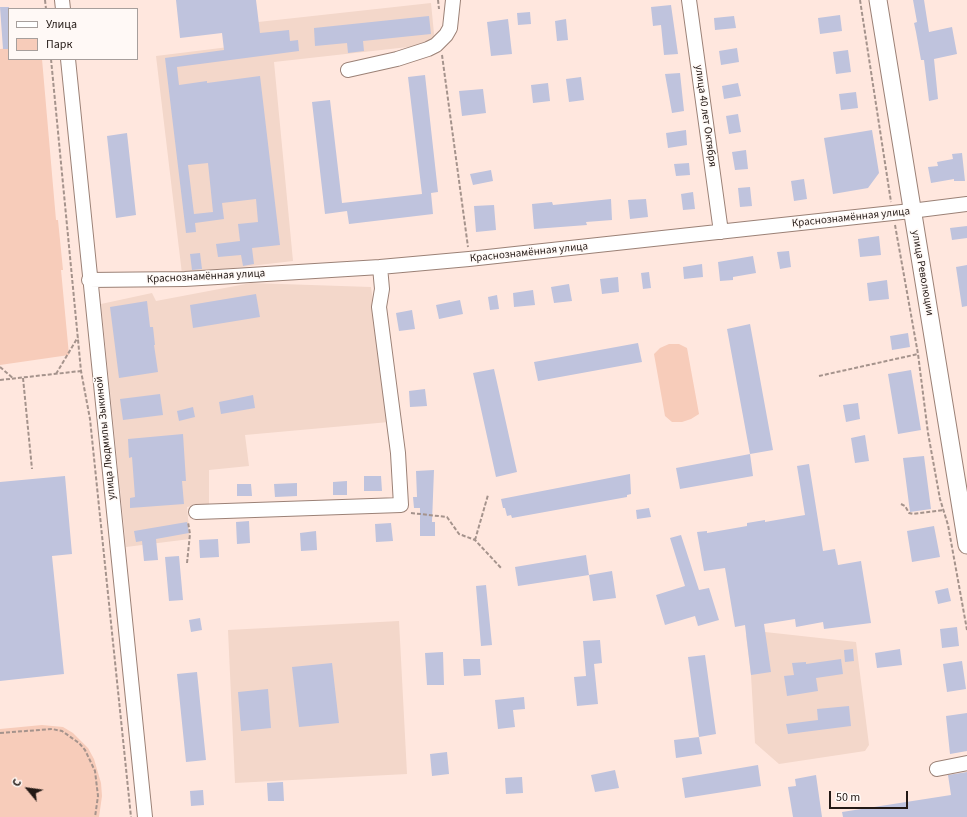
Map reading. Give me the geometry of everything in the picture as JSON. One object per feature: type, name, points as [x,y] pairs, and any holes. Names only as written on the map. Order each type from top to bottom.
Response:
[{"type":"main road","name":"улица Революции","points":[[878,0],[911,211],[961,471],[967,545]]},
{"type":"street","points":[[348,70],[419,52],[428,49],[442,40],[450,28],[453,0]]},
{"type":"street","name":"улица 40 лет Октября","points":[[689,0],[721,232]]},
{"type":"street","name":"улица Людмилы Зыкиной","points":[[68,60],[89,280],[145,817]]},
{"type":"street","name":"Краснознамённая улица","points":[[89,280],[185,279],[380,267],[721,232],[967,204]]},
{"type":"street","points":[[196,512],[401,505],[396,434],[379,308],[382,289],[380,267]]},
{"type":"street","points":[[938,769],[967,763]]},
{"type":"path","points":[[860,0],[893,213],[918,354],[928,433],[948,525],[967,630]]},
{"type":"path","points":[[442,40],[445,88],[469,259]]},
{"type":"path","points":[[51,60],[78,337],[90,420],[131,817]]},
{"type":"path","points":[[56,374],[78,337]]},
{"type":"path","points":[[819,376],[918,354]]},
{"type":"path","points":[[0,367],[14,379]]},
{"type":"path","points":[[0,380],[82,372]]},
{"type":"path","points":[[23,378],[32,469]]},
{"type":"path","points":[[475,540],[488,495]]},
{"type":"path","points":[[901,504],[909,513],[913,514],[944,510]]},
{"type":"path","points":[[401,505],[404,509],[411,513],[447,517],[459,534],[475,540],[502,569]]},
{"type":"path","points":[[187,563],[190,534],[188,520],[189,517],[196,512]]},
{"type":"path","points":[[0,733],[52,729],[62,731],[79,742],[85,750],[95,772],[98,796],[95,817]]},
{"type":"shaded area","points":[[431,3],[435,44],[274,62],[293,261],[182,274],[156,56],[261,43],[258,22]]},
{"type":"shaded area","points":[[251,283],[371,287],[389,422],[245,435],[249,466],[209,470],[209,504],[187,507],[190,539],[126,547],[101,304],[152,293],[156,301]]},
{"type":"shaded area","points":[[399,621],[407,774],[235,783],[228,630]]},
{"type":"shaded area","points":[[765,632],[856,642],[869,745],[865,751],[779,764],[755,743],[751,675],[746,635]]},
{"type":"green space","points":[[8,48],[8,60],[42,60],[56,220],[58,220],[63,270],[61,270],[69,355],[0,365],[0,49]]},
{"type":"green space","points":[[669,344],[679,344],[687,348],[699,414],[682,422],[672,422],[665,416],[654,354],[660,348]]},
{"type":"green space","points":[[42,725],[63,727],[73,733],[88,748],[94,759],[101,783],[102,796],[99,817],[0,817],[0,729]]},
{"type":"building","points":[[176,0],[256,0],[260,33],[289,30],[290,41],[298,40],[299,51],[177,67],[179,85],[260,76],[280,245],[252,248],[254,264],[243,266],[241,255],[218,257],[216,244],[240,241],[238,224],[258,222],[256,199],[222,203],[224,219],[195,223],[196,232],[186,233],[165,58],[224,50],[222,33],[180,38]],"holes":[[[208,163],[213,212],[194,214],[188,165]]]},
{"type":"building","points":[[913,0],[924,0],[929,32],[952,27],[957,54],[934,59],[938,99],[929,101],[924,60],[921,60],[914,23],[917,22]]},
{"type":"building","points":[[671,5],[678,54],[664,55],[661,25],[653,26],[651,7]]},
{"type":"building","points":[[0,7],[9,7],[8,49],[3,49]]},
{"type":"building","points":[[530,12],[531,24],[518,25],[517,13]]},
{"type":"building","points":[[840,15],[842,31],[820,34],[818,18]]},
{"type":"building","points":[[429,16],[431,34],[363,41],[364,51],[348,53],[347,43],[315,46],[314,28]]},
{"type":"building","points":[[734,16],[736,28],[715,30],[714,18]]},
{"type":"building","points":[[508,19],[512,54],[491,56],[487,22]]},
{"type":"building","points":[[566,19],[568,40],[557,41],[555,21]]},
{"type":"building","points":[[737,48],[739,62],[721,65],[719,51]]},
{"type":"building","points":[[848,50],[851,72],[836,74],[833,52]]},
{"type":"building","points":[[680,73],[684,111],[672,113],[665,74]]},
{"type":"building","points":[[425,75],[438,192],[431,193],[433,214],[349,224],[347,211],[325,214],[312,102],[330,100],[342,203],[422,194],[408,77]]},
{"type":"building","points":[[581,77],[584,100],[569,102],[566,79]]},
{"type":"building","points":[[548,83],[550,101],[533,103],[531,85]]},
{"type":"building","points":[[738,83],[741,96],[724,99],[722,86]]},
{"type":"building","points":[[483,89],[486,113],[462,116],[459,91]]},
{"type":"building","points":[[856,92],[858,108],[841,110],[839,94]]},
{"type":"building","points":[[738,114],[741,132],[729,134],[726,116]]},
{"type":"building","points":[[686,130],[687,145],[668,148],[666,133]]},
{"type":"building","points":[[872,130],[879,173],[868,188],[833,194],[824,138]]},
{"type":"building","points":[[127,133],[136,215],[116,218],[107,136]]},
{"type":"building","points":[[746,150],[748,169],[735,170],[732,152]]},
{"type":"building","points":[[962,153],[965,181],[954,181],[954,179],[931,183],[928,167],[938,166],[937,162],[953,159],[952,154]]},
{"type":"building","points":[[689,163],[690,175],[676,176],[674,164]]},
{"type":"building","points":[[491,170],[493,181],[473,185],[470,174]]},
{"type":"building","points":[[804,179],[807,199],[794,201],[791,181]]},
{"type":"building","points":[[750,187],[752,206],[740,207],[738,188]]},
{"type":"building","points":[[693,192],[695,209],[683,210],[681,194]]},
{"type":"building","points":[[611,199],[612,220],[586,222],[587,225],[534,229],[532,204],[552,202],[553,205]]},
{"type":"building","points":[[646,199],[648,217],[630,219],[628,200]]},
{"type":"building","points":[[494,205],[496,230],[476,232],[474,206]]},
{"type":"building","points":[[967,226],[967,238],[952,240],[950,228]]},
{"type":"building","points":[[879,236],[881,255],[860,257],[858,239]]},
{"type":"building","points":[[789,251],[791,267],[780,269],[777,252]]},
{"type":"building","points":[[200,253],[202,269],[192,270],[190,254]]},
{"type":"building","points":[[753,256],[756,273],[733,277],[733,280],[720,281],[718,262]]},
{"type":"building","points":[[702,264],[703,277],[684,279],[683,267]]},
{"type":"building","points":[[967,265],[967,306],[962,307],[956,267]]},
{"type":"building","points":[[649,272],[651,288],[643,289],[641,273]]},
{"type":"building","points":[[618,277],[619,292],[602,294],[600,279]]},
{"type":"building","points":[[887,280],[889,299],[869,301],[867,283]]},
{"type":"building","points":[[569,284],[572,301],[554,303],[551,287]]},
{"type":"building","points":[[533,290],[535,305],[514,307],[513,293]]},
{"type":"building","points":[[256,294],[260,317],[193,328],[190,305]]},
{"type":"building","points":[[497,295],[499,309],[490,310],[488,297]]},
{"type":"building","points":[[460,300],[463,314],[439,319],[436,305]]},
{"type":"building","points":[[147,301],[150,327],[153,327],[158,372],[119,378],[110,307]]},
{"type":"building","points":[[412,310],[415,329],[399,331],[396,313]]},
{"type":"building","points":[[750,324],[773,450],[750,454],[727,329]]},
{"type":"building","points":[[908,333],[910,347],[892,350],[890,336]]},
{"type":"building","points":[[638,343],[642,362],[538,381],[534,362]]},
{"type":"building","points":[[494,369],[517,472],[496,477],[473,373]]},
{"type":"building","points":[[911,370],[921,430],[898,434],[888,374]]},
{"type":"building","points":[[425,389],[427,406],[410,407],[409,391]]},
{"type":"building","points":[[160,394],[163,415],[123,420],[120,399]]},
{"type":"building","points":[[253,395],[255,408],[221,414],[219,402]]},
{"type":"building","points":[[858,403],[860,419],[846,422],[843,405]]},
{"type":"building","points":[[193,407],[195,417],[179,421],[177,411]]},
{"type":"building","points":[[183,434],[186,481],[182,481],[184,504],[130,508],[130,498],[135,497],[132,457],[129,458],[128,439]]},
{"type":"building","points":[[865,435],[869,461],[855,463],[851,438]]},
{"type":"building","points":[[750,454],[753,476],[680,489],[676,468]]},
{"type":"building","points":[[924,456],[931,509],[910,512],[903,458]]},
{"type":"building","points":[[809,464],[823,551],[835,549],[838,565],[861,561],[871,623],[824,629],[823,622],[796,627],[795,619],[764,624],[771,672],[751,675],[745,625],[735,627],[725,568],[704,571],[697,532],[707,531],[707,533],[747,526],[747,523],[765,520],[765,522],[805,515],[797,466]]},
{"type":"building","points":[[434,470],[432,522],[435,522],[435,536],[420,536],[420,508],[414,508],[413,497],[417,497],[416,471]]},
{"type":"building","points":[[630,474],[631,494],[627,495],[627,497],[512,518],[511,515],[507,516],[505,508],[503,508],[501,499]]},
{"type":"building","points":[[65,476],[72,554],[52,556],[64,674],[0,681],[0,482]]},
{"type":"building","points":[[364,476],[381,476],[382,491],[364,491]]},
{"type":"building","points":[[347,481],[347,495],[333,495],[333,482]]},
{"type":"building","points":[[297,483],[297,496],[275,497],[274,484]]},
{"type":"building","points":[[237,484],[251,484],[252,496],[237,496]]},
{"type":"building","points":[[649,508],[651,517],[637,519],[636,510]]},
{"type":"building","points":[[249,521],[250,543],[237,544],[236,522]]},
{"type":"building","points":[[187,522],[189,533],[156,539],[158,560],[144,561],[142,541],[136,542],[134,531]]},
{"type":"building","points":[[391,523],[393,541],[376,542],[375,524]]},
{"type":"building","points":[[934,526],[940,557],[912,562],[907,531]]},
{"type":"building","points":[[316,531],[317,550],[301,551],[300,533]]},
{"type":"building","points":[[681,535],[699,590],[709,588],[719,620],[698,626],[695,616],[665,625],[656,595],[685,586],[670,538]]},
{"type":"building","points":[[218,539],[219,557],[200,558],[199,540]]},
{"type":"building","points":[[586,555],[589,575],[518,586],[515,567]]},
{"type":"building","points":[[179,556],[183,600],[169,601],[165,557]]},
{"type":"building","points":[[612,571],[616,598],[593,601],[589,575]]},
{"type":"building","points":[[486,585],[492,645],[481,646],[476,586]]},
{"type":"building","points":[[948,588],[951,601],[938,604],[935,591]]},
{"type":"building","points":[[200,618],[202,630],[191,632],[189,620]]},
{"type":"building","points":[[957,627],[959,646],[942,648],[940,629]]},
{"type":"building","points":[[600,640],[602,663],[594,664],[598,704],[577,706],[574,677],[586,676],[583,641]]},
{"type":"building","points":[[853,649],[854,661],[845,662],[844,650]]},
{"type":"building","points":[[900,649],[902,665],[877,668],[875,653]]},
{"type":"building","points":[[443,652],[444,685],[427,685],[425,653]]},
{"type":"building","points":[[705,655],[716,734],[699,737],[688,657]]},
{"type":"building","points":[[463,659],[480,659],[481,675],[464,676]]},
{"type":"building","points":[[841,659],[843,674],[816,678],[818,691],[787,696],[784,676],[794,675],[792,663],[806,662],[806,664]]},
{"type":"building","points":[[962,661],[966,689],[947,692],[943,664]]},
{"type":"building","points":[[332,663],[339,723],[299,727],[292,667]]},
{"type":"building","points":[[197,672],[206,760],[186,762],[177,674]]},
{"type":"building","points":[[268,689],[271,728],[241,731],[238,692]]},
{"type":"building","points":[[524,697],[525,709],[513,710],[515,727],[498,729],[495,700]]},
{"type":"building","points":[[849,706],[851,726],[788,734],[786,724],[818,720],[817,709]]},
{"type":"building","points":[[967,713],[967,751],[950,754],[946,716]]},
{"type":"building","points":[[699,737],[702,754],[676,758],[674,740]]},
{"type":"building","points":[[447,752],[449,774],[432,776],[430,754]]},
{"type":"building","points":[[758,765],[761,786],[685,798],[682,778]]},
{"type":"building","points":[[615,770],[619,788],[595,792],[591,775]]},
{"type":"building","points":[[967,772],[967,817],[843,817],[842,812],[951,795],[948,775]]},
{"type":"building","points":[[816,775],[822,817],[793,817],[788,787],[796,786],[795,779]]},
{"type":"building","points":[[522,777],[523,793],[506,794],[505,778]]},
{"type":"building","points":[[283,782],[284,801],[268,801],[267,783]]},
{"type":"building","points":[[203,790],[204,805],[191,806],[190,791]]}]
